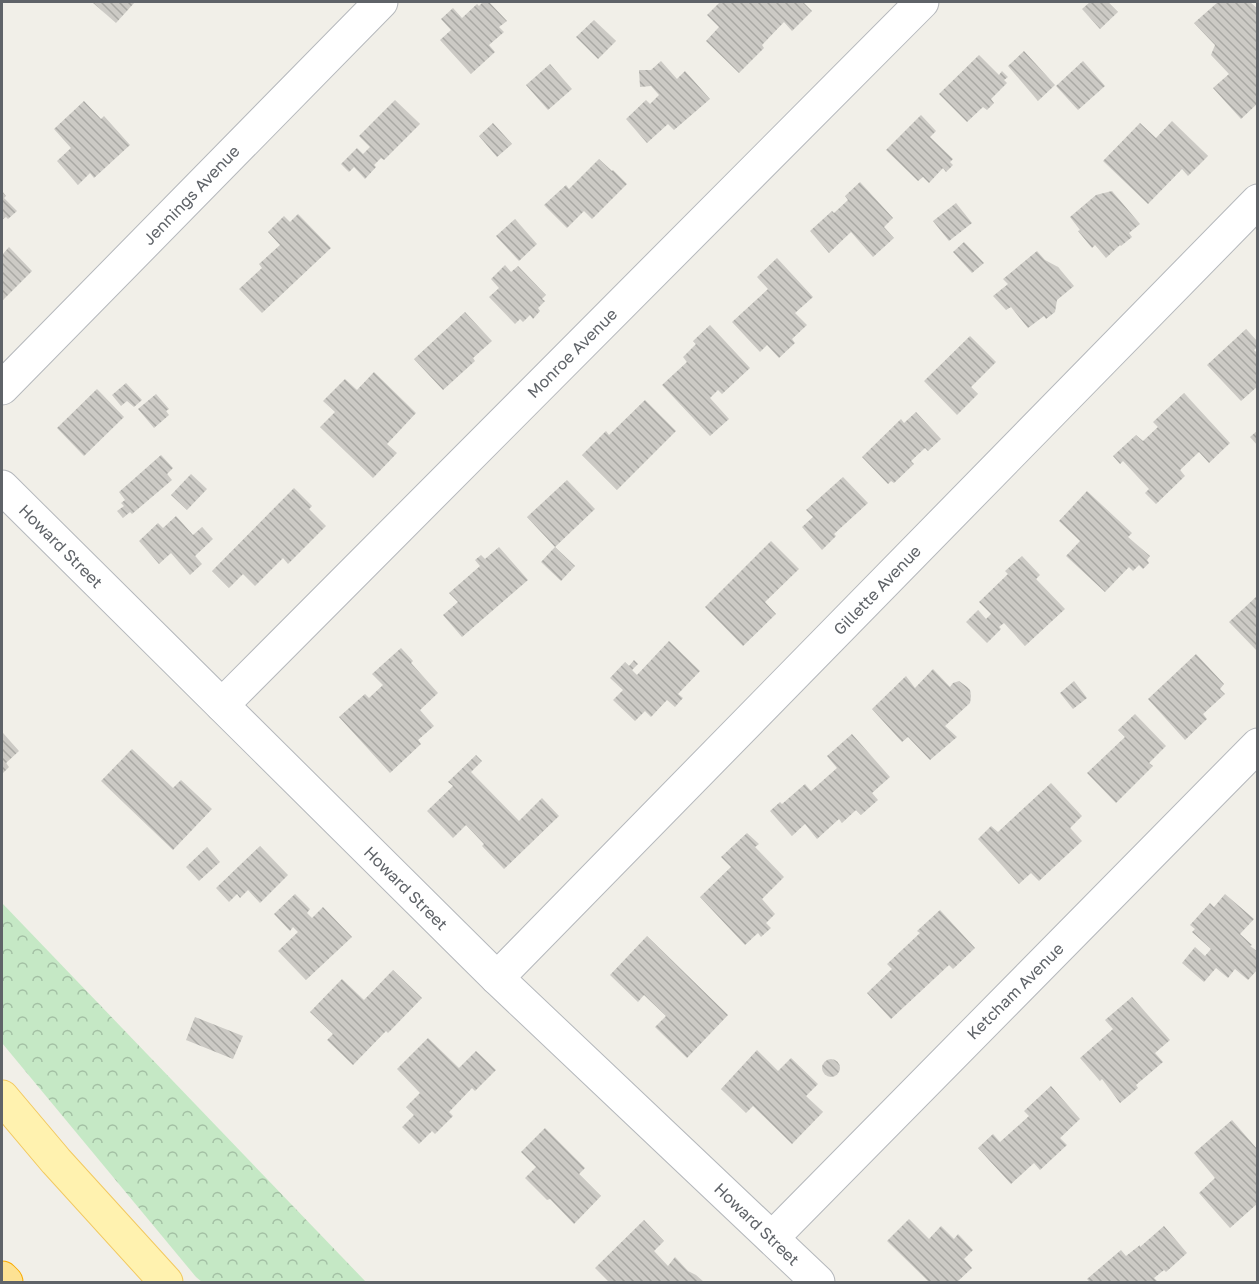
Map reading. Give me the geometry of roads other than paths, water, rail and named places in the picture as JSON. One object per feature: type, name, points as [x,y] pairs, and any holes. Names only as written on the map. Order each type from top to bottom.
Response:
[{"type":"highway","points":[[2,1278],[6,1282]]},
{"type":"main road","points":[[2,1097],[56,1161],[166,1282]]},
{"type":"street","name":"Jennings Avenue","points":[[2,388],[381,2]]},
{"type":"street","name":"Monroe Avenue","points":[[222,705],[922,2]]},
{"type":"street","name":"Gillette Avenue","points":[[497,978],[1257,201]]},
{"type":"street","name":"Howard Street","points":[[2,487],[497,978],[818,1282]]},
{"type":"street","name":"Ketcham Avenue","points":[[772,1238],[1257,745]]}]
